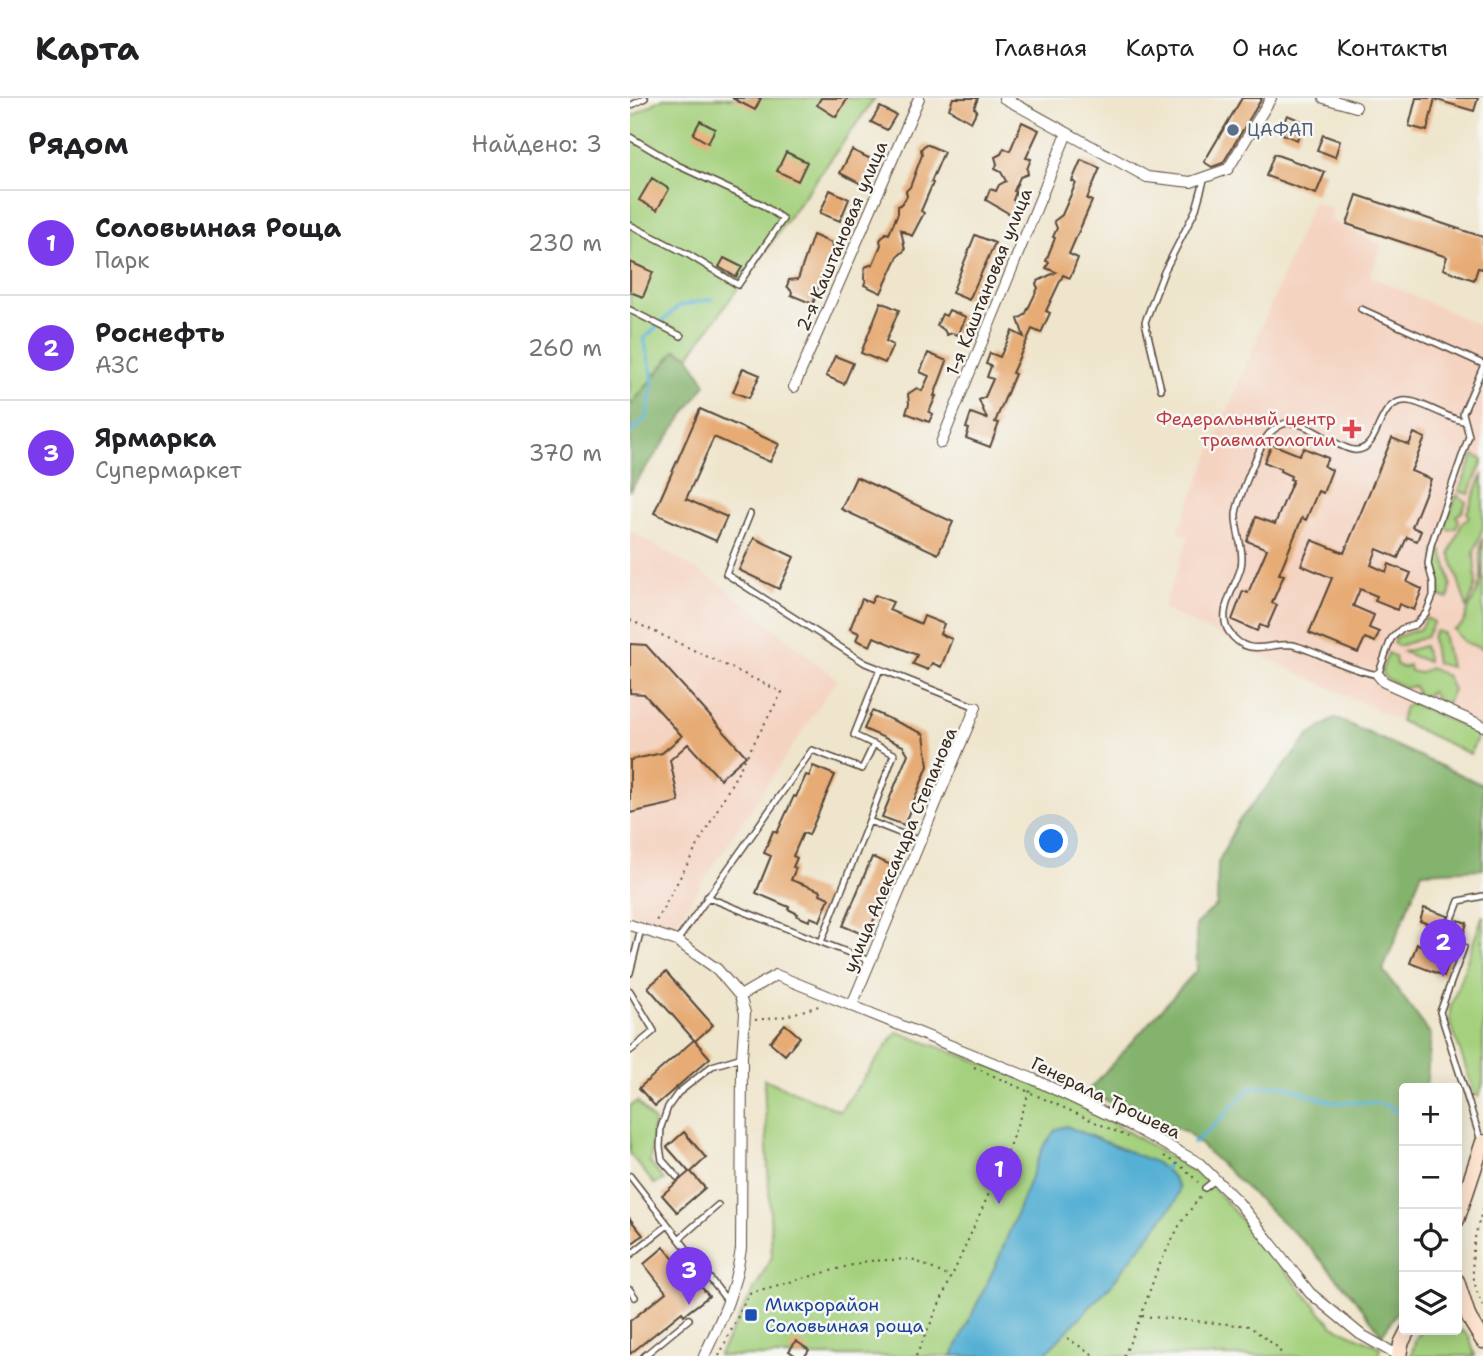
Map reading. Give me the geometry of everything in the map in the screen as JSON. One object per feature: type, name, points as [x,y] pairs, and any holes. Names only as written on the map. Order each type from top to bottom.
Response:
[{"type":"main road","points":[[1461,1209],[1481,1150]]},
{"type":"main road","points":[[1462,1296],[1469,1318],[1481,1337]]},
{"type":"main road","points":[[1462,1317],[1468,1320],[1481,1337]]},
{"type":"main road","points":[[1399,1356],[1405,1335]]},
{"type":"street","name":"2-я Каштановая улица","points":[[794,387],[919,98]]},
{"type":"street","points":[[1004,98],[1147,177],[1191,182],[1228,169],[1271,98]]},
{"type":"street","points":[[1324,98],[1356,107]]},
{"type":"street","name":"1-я Каштановая улица","points":[[941,443],[1067,133]]},
{"type":"street","points":[[1378,675],[1384,682],[1483,726]]},
{"type":"street","name":"улица Александра Степанова","points":[[852,1005],[976,707]]},
{"type":"street","points":[[630,925],[677,941],[717,970],[740,996],[744,1013],[741,1249],[729,1304],[704,1356]]},
{"type":"street","name":"Генерала Трошева","points":[[740,996],[776,975],[994,1062],[1130,1125],[1199,1163],[1239,1203],[1310,1293],[1360,1334],[1399,1356]]},
{"type":"lane","points":[[630,106],[645,98]]},
{"type":"lane","points":[[630,137],[677,165],[761,204],[783,219],[738,285],[689,255],[630,225]]},
{"type":"lane","points":[[1161,389],[1145,323],[1164,272],[1196,209],[1205,177]]},
{"type":"lane","points":[[1361,309],[1483,365],[1463,413],[1469,436],[1429,554],[1433,596],[1426,613],[1415,625],[1401,629],[1391,639],[1378,675],[1360,671],[1297,646],[1285,644],[1258,649],[1245,646],[1230,634],[1224,622],[1241,565],[1236,512],[1268,435],[1282,424],[1294,423],[1354,450],[1366,447],[1387,408],[1407,400],[1463,421]]},
{"type":"lane","points":[[630,310],[681,336]]},
{"type":"lane","points":[[750,514],[726,574],[865,663],[976,707]]},
{"type":"lane","points":[[821,942],[894,754],[854,735],[880,669]]},
{"type":"lane","points":[[677,941],[812,750],[862,769],[874,744]]},
{"type":"lane","points":[[869,821],[920,841]]},
{"type":"lane","points":[[1481,1150],[1440,1012],[1464,947],[1446,935],[1459,901],[1483,896]]},
{"type":"lane","points":[[707,897],[870,961]]},
{"type":"lane","points":[[630,973],[646,930]]},
{"type":"lane","points":[[630,991],[654,1031],[630,1051]]},
{"type":"lane","points":[[677,1177],[662,1160],[660,1147],[661,1127],[668,1107],[678,1093],[712,1066],[742,1056]]},
{"type":"lane","points":[[630,1175],[729,1304]]},
{"type":"lane","points":[[1205,1188],[1215,1180]]},
{"type":"lane","points":[[679,1239],[718,1205]]},
{"type":"lane","points":[[630,1255],[668,1225]]},
{"type":"lane","points":[[630,1290],[635,1297]]},
{"type":"lane","points":[[644,1356],[689,1319]]},
{"type":"path","points":[[630,620],[782,692],[646,930]]},
{"type":"path","points":[[744,1022],[782,1017],[839,1000]]},
{"type":"path","points":[[966,1064],[1135,1139]]},
{"type":"path","points":[[916,1356],[1004,1160],[1030,1091]]},
{"type":"path","points":[[1124,1356],[1157,1269],[1180,1224],[1198,1202],[1205,1188],[1185,1169],[1155,1151]]},
{"type":"path","points":[[1483,1209],[1471,1256],[1473,1281],[1483,1307]]},
{"type":"path","points":[[719,1356],[749,1293],[867,1261],[912,1258],[951,1277]]},
{"type":"path","points":[[1141,1316],[1249,1326],[1277,1347],[1283,1356]]},
{"type":"path","points":[[1067,1338],[1095,1356]]},
{"type":"shaded area","name":"Федеральный центр травматологии","points":[[1313,201],[1332,209],[1329,219],[1382,245],[1370,276],[1483,327],[1483,724],[1470,754],[1163,609],[1189,536],[1178,532]]},
{"type":"shaded area","points":[[630,530],[718,583],[837,679],[673,927],[630,912]]},
{"type":"green space","points":[[663,98],[875,98],[689,356],[676,350],[630,406],[630,118]]},
{"type":"green space","points":[[676,350],[689,356],[706,384],[630,490],[630,406]]},
{"type":"green space","points":[[1474,455],[1483,460],[1469,494],[1459,491]]},
{"type":"green space","points":[[1483,474],[1483,527],[1474,553],[1476,584],[1467,608],[1450,553],[1463,521],[1469,516],[1467,513]]},
{"type":"green space","points":[[1457,495],[1466,502],[1462,512],[1456,516],[1459,520],[1456,528],[1450,530],[1444,527]]},
{"type":"green space","points":[[1483,538],[1483,649],[1464,642],[1454,630],[1463,623],[1479,586]]},
{"type":"green space","points":[[1435,549],[1442,551],[1449,575],[1451,587],[1448,599],[1440,596]]},
{"type":"green space","points":[[1426,618],[1434,622],[1426,637],[1399,646],[1393,643],[1396,637],[1420,629]]},
{"type":"green space","points":[[1436,631],[1443,633],[1450,667],[1436,663],[1432,637]]},
{"type":"green space","points":[[1424,646],[1428,662],[1403,652]]},
{"type":"green space","points":[[1388,653],[1395,657],[1396,664],[1403,668],[1409,665],[1410,671],[1419,673],[1430,668],[1447,676],[1453,690],[1446,705],[1437,700],[1431,692],[1425,696],[1418,695],[1414,686],[1405,688],[1385,678],[1382,670]]},
{"type":"green space","points":[[1411,703],[1479,733],[1470,754],[1400,721],[1405,707]]},
{"type":"green space","points":[[1335,718],[1483,785],[1483,869],[1422,872],[1383,970],[1431,1035],[1426,1083],[1399,1083],[1399,1310],[1382,1335],[1352,1295],[1309,1247],[1187,1132],[1086,1093],[1197,970],[1196,924],[1217,905],[1218,863],[1237,823],[1309,736]]},
{"type":"green space","points":[[1483,915],[1483,1084],[1478,1097],[1475,1095],[1450,1021],[1450,1009]]},
{"type":"green space","points":[[897,1032],[1062,1092],[1206,1179],[1333,1326],[1380,1347],[1379,1356],[718,1356],[772,1257],[764,1079],[840,1111]]},
{"type":"green space","points":[[637,1101],[654,1122],[650,1163],[664,1180],[654,1184],[630,1154],[630,1106]]},
{"type":"green space","points":[[1462,1331],[1469,1336],[1475,1356],[1411,1356],[1419,1335],[1462,1335]]},
{"type":"water","points":[[1066,1126],[1155,1162],[1171,1175],[1179,1188],[1176,1201],[1110,1286],[1043,1356],[952,1356],[998,1260],[1043,1147],[1056,1129]]},
{"type":"building","points":[[732,98],[761,98],[755,110]]},
{"type":"building","points":[[821,98],[848,98],[836,117],[817,105]]},
{"type":"building","points":[[953,98],[978,98],[974,108],[977,110],[971,122],[949,109]]},
{"type":"building","name":"ЦАФАП","points":[[1242,98],[1262,98],[1223,163],[1212,167],[1204,162]]},
{"type":"building","points":[[1416,98],[1435,98],[1427,131],[1409,126]]},
{"type":"building","points":[[1437,98],[1478,98],[1474,111]]},
{"type":"building","points":[[880,107],[896,115],[887,130],[871,122]]},
{"type":"building","points":[[1287,115],[1304,122],[1297,140],[1280,133]]},
{"type":"building","points":[[700,121],[715,129],[708,143],[693,134]]},
{"type":"building","points":[[1022,122],[1039,130],[1026,158],[1031,159],[1028,174],[1020,177],[1014,191],[1013,200],[1020,203],[1015,217],[986,200],[990,189],[996,191],[999,185],[1006,181],[1001,172],[995,169],[995,157],[1001,154],[1004,148],[1010,151]]},
{"type":"building","points":[[1323,135],[1340,141],[1335,157],[1317,150]]},
{"type":"building","points":[[926,144],[944,152],[921,211],[924,213],[912,236],[901,230],[905,250],[898,256],[881,293],[864,285],[865,267],[873,264],[881,245],[880,240],[886,233],[889,234],[898,213],[898,206],[907,196],[906,191],[922,155],[921,149]]},
{"type":"building","points":[[852,150],[875,161],[863,185],[840,173]]},
{"type":"building","points":[[786,152],[807,162],[798,181],[777,171]]},
{"type":"building","points":[[1274,154],[1325,172],[1316,194],[1266,176]]},
{"type":"building","points":[[1081,160],[1100,168],[1087,199],[1092,201],[1069,254],[1078,258],[1070,278],[1063,275],[1046,311],[1050,313],[1041,333],[1032,329],[1012,373],[1015,374],[995,422],[999,423],[990,447],[966,438],[971,413],[987,419],[979,400],[985,397],[993,379],[987,377],[991,366],[986,364],[990,353],[1000,357],[1012,331],[1024,337],[1018,319],[1025,315],[1038,288],[1038,281],[1056,272],[1046,268],[1057,228],[1054,221],[1062,215],[1076,183],[1072,181]]},
{"type":"building","points":[[652,178],[669,189],[657,210],[639,200]]},
{"type":"building","points":[[830,190],[849,199],[840,221],[820,213]]},
{"type":"building","points":[[1357,195],[1483,237],[1483,269],[1478,268],[1474,280],[1443,269],[1447,257],[1347,224]]},
{"type":"building","points":[[813,235],[834,244],[830,255],[835,257],[829,271],[824,269],[813,304],[791,295],[792,292],[787,286],[789,280],[798,279]]},
{"type":"building","points":[[975,235],[995,243],[969,300],[952,293]]},
{"type":"building","points":[[724,258],[742,267],[736,277],[719,267]]},
{"type":"building","points":[[630,262],[653,272],[643,297],[630,292]]},
{"type":"building","points":[[881,302],[899,310],[886,341],[893,345],[885,363],[861,353]]},
{"type":"building","points":[[949,310],[966,317],[958,335],[947,335],[937,325],[942,314],[946,316]]},
{"type":"building","points":[[928,353],[947,361],[929,412],[933,414],[929,422],[906,413],[908,394],[917,388],[922,391],[929,376],[920,372]]},
{"type":"building","points":[[835,356],[853,363],[844,384],[826,376]]},
{"type":"building","points":[[743,368],[760,375],[749,398],[733,392]]},
{"type":"building","points":[[700,409],[779,444],[770,462],[714,437],[686,499],[727,517],[716,541],[654,513]]},
{"type":"building","points":[[1414,433],[1425,438],[1411,471],[1431,479],[1412,527],[1421,531],[1417,541],[1407,537],[1398,558],[1377,549],[1371,565],[1386,572],[1389,564],[1411,573],[1407,582],[1422,589],[1414,610],[1399,604],[1397,610],[1375,601],[1377,596],[1360,589],[1353,606],[1374,615],[1369,628],[1379,632],[1375,642],[1365,638],[1358,653],[1309,633],[1332,578],[1301,565],[1312,540],[1344,553],[1392,438],[1409,445]]},
{"type":"building","points":[[1272,444],[1299,455],[1304,448],[1328,458],[1324,466],[1332,470],[1323,493],[1318,491],[1306,520],[1302,518],[1279,574],[1284,575],[1272,603],[1277,605],[1267,628],[1260,625],[1257,631],[1232,620],[1243,591],[1248,593],[1267,549],[1247,541],[1256,517],[1275,524],[1293,480],[1290,479],[1291,476],[1280,471],[1281,469],[1264,462]]},
{"type":"building","points":[[856,477],[953,522],[938,554],[841,509]]},
{"type":"building","points":[[754,538],[794,557],[779,589],[739,570]]},
{"type":"building","points":[[875,595],[893,602],[889,610],[921,624],[924,616],[944,624],[940,634],[952,639],[941,667],[932,663],[928,670],[913,664],[917,655],[874,637],[870,646],[856,640],[859,633],[850,629],[862,599],[871,603]]},
{"type":"building","points":[[630,644],[646,645],[746,756],[720,779],[688,744],[670,760],[679,802],[630,813],[630,760],[662,753],[682,736],[644,694],[630,693]]},
{"type":"building","points":[[872,711],[924,734],[928,766],[904,825],[882,817],[908,754],[903,746],[864,729]]},
{"type":"building","points":[[813,766],[835,775],[809,835],[803,833],[793,856],[797,858],[791,880],[821,891],[820,894],[829,898],[820,921],[810,917],[809,921],[797,916],[789,907],[756,893],[771,856],[764,853],[773,831],[777,833],[794,796],[796,797]]},
{"type":"building","points":[[872,857],[896,867],[867,936],[843,926]]},
{"type":"building","points":[[1424,908],[1448,916],[1443,929],[1420,921]]},
{"type":"building","points":[[1458,920],[1467,923],[1463,936],[1453,933]]},
{"type":"building","points":[[1417,944],[1451,956],[1444,976],[1410,963]]},
{"type":"building","points":[[666,972],[713,1025],[695,1041],[710,1058],[655,1106],[639,1088],[694,1040],[648,987]]},
{"type":"building","points":[[785,1024],[800,1037],[785,1055],[770,1042]]},
{"type":"building","points":[[684,1132],[706,1158],[691,1172],[705,1188],[677,1212],[662,1195],[689,1172],[667,1147]]},
{"type":"building","points":[[630,1219],[643,1235],[630,1245]]},
{"type":"building","points":[[664,1247],[687,1276],[690,1273],[709,1296],[684,1315],[682,1312],[630,1354],[630,1321],[666,1292],[644,1264]]},
{"type":"building","points":[[796,1341],[809,1350],[805,1356],[796,1356],[789,1351]]},
{"type":"waterway","points":[[630,433],[647,417],[653,378],[644,339],[679,306],[712,299]]},
{"type":"waterway","points":[[1193,1143],[1216,1124],[1251,1087],[1283,1086],[1329,1101],[1379,1103],[1399,1114]]},
{"type":"waterway","points":[[1160,1172],[1168,1165]]},
{"type":"place","name":"ЦАФАП","points":[[1233,130]]},
{"type":"place","name":"Федеральный центр травматологии","points":[[1352,429]]},
{"type":"place","name":"Роснефть","points":[[1443,977]]},
{"type":"place","name":"Соловьиная Роща","points":[[999,1204]]},
{"type":"place","name":"Ярмарка","points":[[689,1305]]},
{"type":"place","name":"Микрорайон Соловьиная роща","points":[[751,1315]]}]
